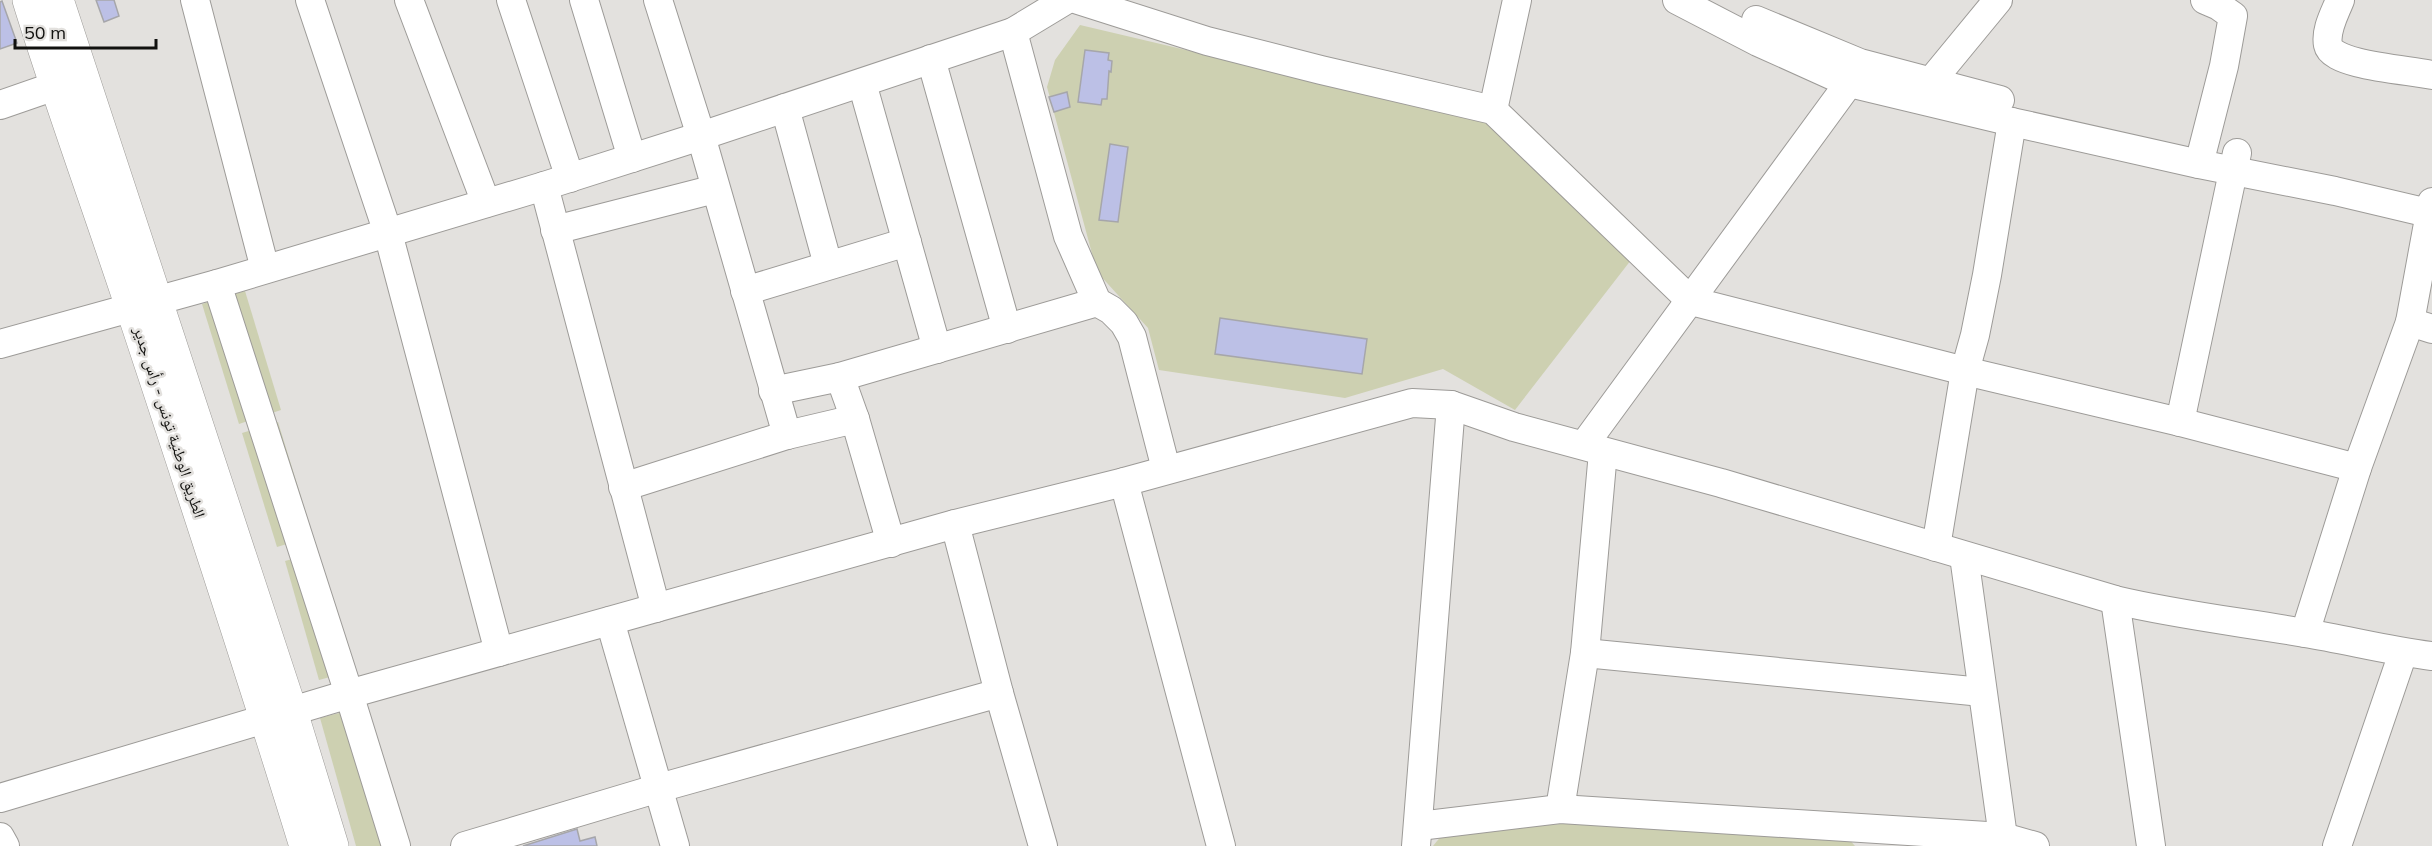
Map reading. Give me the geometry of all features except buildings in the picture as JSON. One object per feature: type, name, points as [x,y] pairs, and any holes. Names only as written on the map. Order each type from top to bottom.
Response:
[{"type":"main road","name":"الطريق الوطنية تونس - رأس جدير","points":[[29,0],[55,86],[145,305]]},
{"type":"main road","name":"الطريق الوطنية تونس - رأس جدير","points":[[57,0],[145,305],[279,715],[332,846]]},
{"type":"main road","name":"الطريق الوطنية تونس - رأس جدير","points":[[279,715],[306,846]]},
{"type":"street","points":[[195,0],[265,268]]},
{"type":"street","points":[[310,0],[388,232],[499,652]]},
{"type":"street","points":[[410,0],[486,203]]},
{"type":"street","points":[[511,0],[557,182],[555,230],[656,608]]},
{"type":"street","points":[[584,0],[632,158]]},
{"type":"street","points":[[658,0],[716,189],[787,435]]},
{"type":"street","points":[[0,344],[218,284],[632,158],[1013,32],[1066,0]]},
{"type":"street","points":[[1078,0],[1132,9],[1321,70],[1493,110],[1691,301],[2357,468]]},
{"type":"street","points":[[1493,110],[1517,0]]},
{"type":"street","points":[[1677,0],[1758,42],[1849,82],[2014,104],[2201,155]]},
{"type":"street","points":[[1718,0],[1826,51],[1860,63],[1923,91],[2012,122],[2234,161],[2335,191],[2431,207],[2421,325],[2357,468],[2305,633]]},
{"type":"street","points":[[1923,91],[1998,0]]},
{"type":"street","points":[[2201,155],[2224,66],[2233,16],[2205,0]]},
{"type":"street","points":[[2340,0],[2328,36],[2328,46],[2334,55],[2350,62],[2432,75]]},
{"type":"street","points":[[1013,32],[1068,236],[1097,302],[1111,310],[1124,323],[1132,337],[1166,469]]},
{"type":"street","points":[[931,59],[1007,328]]},
{"type":"street","points":[[1560,809],[1585,653],[1593,449],[1691,301],[1849,82]]},
{"type":"street","points":[[862,83],[937,349]]},
{"type":"street","points":[[0,105],[55,86]]},
{"type":"street","points":[[785,108],[828,265]]},
{"type":"street","points":[[1936,547],[1965,371],[1987,275],[2012,122]]},
{"type":"street","points":[[2180,422],[2234,161]]},
{"type":"street","points":[[555,230],[716,189]]},
{"type":"street","points":[[745,291],[907,242]]},
{"type":"street","points":[[218,284],[396,846]]},
{"type":"street","points":[[773,391],[840,377],[1097,302]]},
{"type":"street","points":[[840,377],[855,419],[891,543]]},
{"type":"street","points":[[0,798],[349,694],[955,524],[1124,482],[1412,403],[1451,405],[1514,427],[1721,483],[2115,600],[2170,613],[2305,633],[2403,653],[2432,656]]},
{"type":"street","points":[[1451,405],[1417,836],[1560,809],[2003,837],[2035,846]]},
{"type":"street","points":[[623,487],[787,435],[855,419]]},
{"type":"street","points":[[1124,482],[1221,846]]},
{"type":"street","points":[[955,524],[999,693],[1043,846]]},
{"type":"street","points":[[1964,556],[2003,837]]},
{"type":"street","points":[[2115,600],[2151,846]]},
{"type":"street","points":[[610,621],[675,846]]},
{"type":"street","points":[[1585,653],[1982,692]]},
{"type":"street","points":[[2337,846],[2403,653]]},
{"type":"street","points":[[465,846],[499,841],[659,788],[999,693]]},
{"type":"street","points":[[0,837],[5,846]]},
{"type":"green space","points":[[1080,25],[1501,124],[1631,260],[1515,410],[1443,369],[1345,398],[1159,370],[1148,328],[1097,272],[1047,87],[1055,60]]},
{"type":"green space","points":[[245,291],[281,410],[239,424],[202,304]]},
{"type":"green space","points":[[278,422],[313,536],[277,547],[242,433]]},
{"type":"green space","points":[[318,552],[352,671],[319,680],[285,561]]},
{"type":"green space","points":[[347,711],[384,846],[356,846],[320,718]]},
{"type":"green space","points":[[1571,823],[1848,838],[1855,846],[1433,846],[1442,835]]}]
